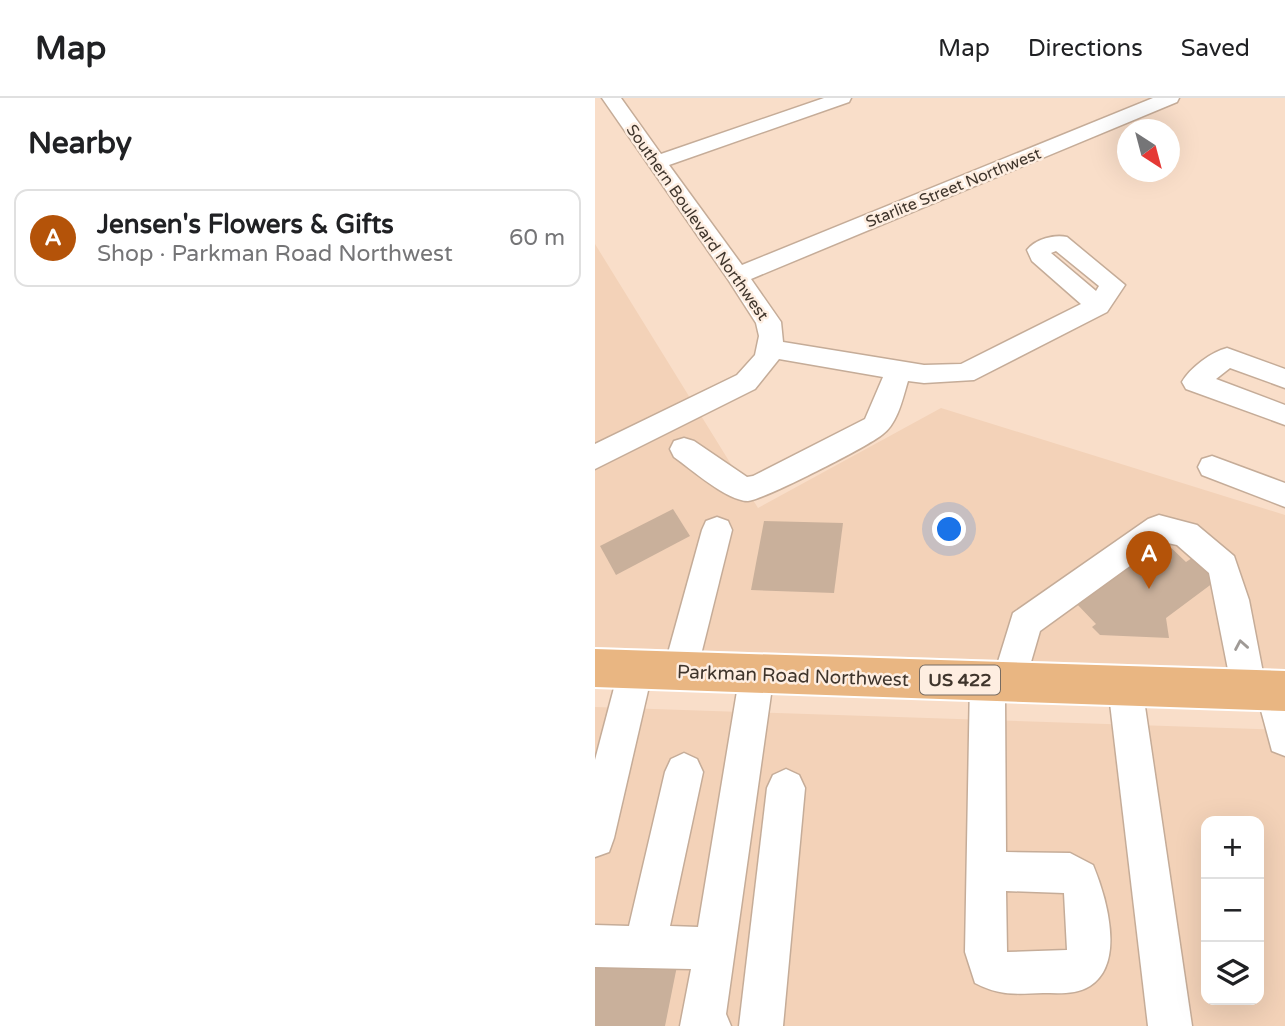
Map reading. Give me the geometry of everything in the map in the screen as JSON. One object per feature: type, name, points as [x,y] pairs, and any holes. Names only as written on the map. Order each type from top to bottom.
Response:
[{"type":"main road","name":"Parkman Road Northwest","points":[[595,668],[1269,691]]},
{"type":"street","name":"Southern Boulevard Northwest","points":[[596,454],[745,382],[758,370],[770,349],[772,336],[768,322],[737,276],[611,98]]},
{"type":"street","points":[[657,162],[842,98]]},
{"type":"street","name":"Starlite Street Northwest","points":[[737,276],[1170,98]]},
{"type":"street","points":[[770,349],[898,370],[965,373],[1098,306]]},
{"type":"street","points":[[1285,379],[1227,357],[1195,382],[1285,415]]},
{"type":"street","points":[[684,450],[740,487],[747,489],[761,486],[875,426],[883,414],[898,370]]},
{"type":"street","points":[[1212,467],[1285,495]]},
{"type":"street","points":[[986,871],[999,682],[1025,623],[1159,528],[1186,534],[1223,566],[1233,600],[1285,738]]},
{"type":"street","points":[[680,671],[717,530]]},
{"type":"street","points":[[595,838],[601,782],[636,669]]},
{"type":"street","points":[[709,1026],[702,1025],[757,673]]},
{"type":"street","points":[[1125,686],[1170,1026]]},
{"type":"street","points":[[645,947],[684,772]]},
{"type":"street","points":[[761,1026],[786,788]]},
{"type":"street","points":[[595,946],[716,948]]},
{"type":"shaded area","points":[[595,244],[758,508],[941,408],[1285,515],[1285,669],[595,647]]},
{"type":"shaded area","points":[[595,707],[1285,730],[1285,1026],[595,1026]]},
{"type":"building","points":[[673,509],[690,536],[616,575],[600,546]]},
{"type":"building","points":[[764,521],[843,523],[834,593],[751,590]]},
{"type":"building","points":[[1164,541],[1186,562],[1198,554],[1221,577],[1166,618],[1169,638],[1100,635],[1092,627],[1096,624],[1075,602]]},
{"type":"building","points":[[595,957],[678,961],[665,1026],[595,1026]]},
{"type":"place","name":"Jensen's Flowers & Gifts","points":[[1149,589]]}]
